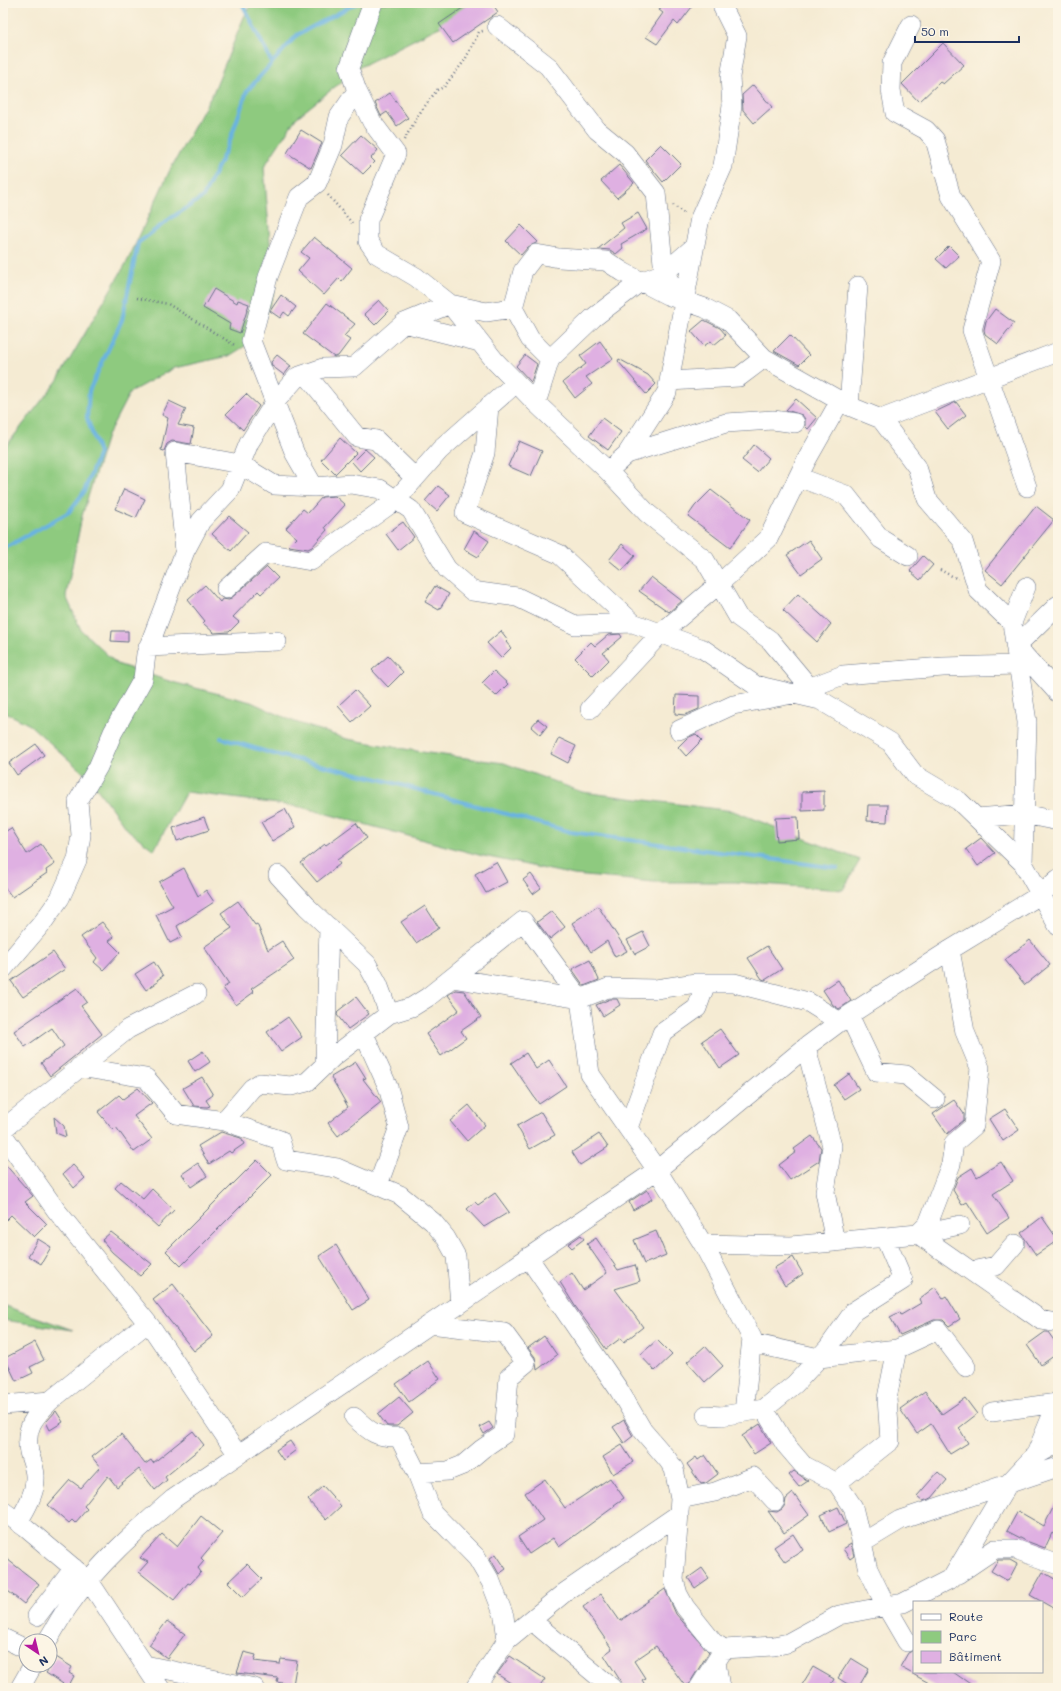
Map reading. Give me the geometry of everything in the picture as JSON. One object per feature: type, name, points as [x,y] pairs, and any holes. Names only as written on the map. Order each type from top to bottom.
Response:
[{"type":"street","points":[[373,3],[349,68],[357,91],[372,122],[396,154],[368,220],[368,241],[377,254],[416,277],[450,304],[495,361],[516,383],[608,471],[647,512],[706,560],[738,617],[770,640],[808,694]]},
{"type":"street","points":[[608,471],[627,454],[667,392],[698,225],[723,166],[732,106],[730,77],[737,36],[723,8]]},
{"type":"street","points":[[911,25],[892,63],[891,90],[895,114],[926,130],[935,140],[950,196],[990,261],[972,330],[1027,487]]},
{"type":"street","points":[[497,26],[548,66],[597,130],[625,153],[656,193],[664,273],[683,301]]},
{"type":"street","points":[[314,487],[295,454],[251,341],[268,277],[299,197],[317,182],[333,145],[340,117],[357,91]]},
{"type":"street","points":[[536,403],[550,359],[593,318],[640,282],[664,273],[694,247]]},
{"type":"street","points":[[550,359],[530,340],[513,308],[523,271],[536,254],[559,258],[606,261],[640,282],[667,295],[705,308],[728,320],[764,358],[844,404],[881,419],[917,467],[927,499],[963,541],[978,590],[1012,623]]},
{"type":"street","points":[[590,709],[660,633],[719,584],[768,539],[798,477],[844,404],[858,286]]},
{"type":"street","points":[[3,969],[43,922],[60,898],[77,860],[81,835],[78,801],[98,767],[113,732],[143,679],[148,647],[185,551],[201,521],[230,490],[248,443],[275,402],[297,377],[323,368],[354,367],[404,323],[450,304],[486,312],[513,308]]},
{"type":"street","points":[[404,323],[480,342]]},
{"type":"street","points":[[881,419],[1058,352]]},
{"type":"street","points":[[669,381],[739,377],[764,358]]},
{"type":"street","points":[[306,374],[357,437],[376,440],[415,478]]},
{"type":"street","points":[[226,589],[266,553],[311,561],[396,500],[440,450],[516,383]]},
{"type":"street","points":[[490,406],[485,453],[465,513],[559,554],[633,623]]},
{"type":"street","points":[[627,454],[726,423],[773,420],[795,423]]},
{"type":"street","points":[[185,551],[175,452],[240,464],[274,485],[314,487],[351,484],[380,489],[412,510],[447,569],[472,591],[517,597],[575,625],[633,623],[703,649],[755,685],[808,694],[890,742],[915,775],[959,801],[1023,863],[1058,926]]},
{"type":"street","points":[[798,477],[846,495],[881,539],[908,556]]},
{"type":"street","points":[[1023,863],[1027,722],[1024,663],[1016,646],[1012,623],[1026,587]]},
{"type":"street","points":[[1016,646],[1058,604]]},
{"type":"street","points":[[148,647],[277,641]]},
{"type":"street","points":[[679,730],[733,705],[808,694],[843,675],[943,667],[1024,663],[1058,693]]},
{"type":"street","points":[[976,818],[1024,814],[1058,822]]},
{"type":"street","points":[[278,875],[367,964],[378,984],[389,1014]]},
{"type":"street","points":[[53,1633],[69,1604],[127,1539],[173,1500],[657,1170],[806,1047],[844,1019],[950,950],[1040,895],[1058,879]]},
{"type":"street","points":[[224,1121],[252,1088],[260,1083],[291,1086],[307,1082],[325,1064],[389,1014],[412,1007],[452,978],[522,921],[580,999],[590,1074],[657,1170],[703,1244],[752,1338],[744,1412]]},
{"type":"street","points":[[325,1064],[329,927]]},
{"type":"street","points":[[918,1234],[928,1224],[951,1164],[954,1143],[974,1126],[980,1068],[965,1032],[950,950]]},
{"type":"street","points":[[452,978],[580,999],[608,988],[656,989],[706,983],[734,983],[808,1002],[844,1019],[876,1072],[906,1075],[935,1099]]},
{"type":"street","points":[[628,1128],[662,1032],[697,1008],[706,983]]},
{"type":"street","points":[[3,1129],[128,1029],[196,994]]},
{"type":"street","points":[[364,1034],[388,1087],[398,1127],[378,1185]]},
{"type":"street","points":[[806,1047],[832,1146],[825,1192],[835,1242]]},
{"type":"street","points":[[79,1067],[146,1078],[176,1114],[224,1121],[280,1140],[286,1160],[337,1168],[400,1195],[433,1222],[446,1238],[456,1256],[460,1304]]},
{"type":"street","points":[[3,1135],[56,1210],[147,1323],[238,1455]]},
{"type":"street","points":[[703,1244],[791,1246],[918,1234],[960,1225]]},
{"type":"street","points":[[918,1234],[1041,1320],[1058,1323]]},
{"type":"street","points":[[706,1414],[721,1416],[764,1409],[795,1384],[819,1358],[854,1311],[903,1280],[885,1238]]},
{"type":"street","points":[[971,1271],[996,1266],[1014,1244]]},
{"type":"street","points":[[528,1257],[619,1390],[643,1431],[668,1460],[677,1480],[680,1506],[674,1580],[678,1594],[685,1607],[713,1642],[720,1655],[720,1688]]},
{"type":"street","points":[[147,1323],[50,1401],[36,1415],[28,1428],[29,1450],[36,1477],[32,1494],[10,1517],[89,1581],[160,1688]]},
{"type":"street","points":[[417,1473],[448,1471],[464,1465],[482,1449],[504,1434],[509,1377],[526,1363],[504,1333],[430,1324]]},
{"type":"street","points":[[752,1343],[819,1358],[897,1349],[938,1330],[966,1367]]},
{"type":"street","points":[[838,1483],[890,1441],[887,1398],[897,1349]]},
{"type":"street","points":[[3,1405],[50,1401]]},
{"type":"street","points":[[992,1412],[1058,1403]]},
{"type":"street","points":[[1033,1457],[1058,1403]]},
{"type":"street","points":[[764,1409],[785,1444],[803,1465],[838,1483],[853,1507],[868,1570],[886,1606],[907,1642]]},
{"type":"street","points":[[354,1417],[366,1429],[384,1438],[399,1437],[417,1473],[432,1512],[477,1558],[491,1582],[504,1616],[507,1640]]},
{"type":"street","points":[[952,1578],[1008,1484],[1033,1457],[1058,1443]]},
{"type":"street","points":[[862,1543],[900,1520],[1058,1467]]},
{"type":"street","points":[[475,1688],[507,1640],[564,1593],[680,1506],[753,1477],[775,1501]]},
{"type":"street","points":[[699,1688],[720,1655],[788,1643],[839,1615],[903,1603],[952,1578],[995,1549],[1015,1549],[1058,1565]]},
{"type":"street","points":[[37,1616],[74,1568]]},
{"type":"street","points":[[531,1620],[612,1688]]},
{"type":"street","points":[[3,1638],[18,1645]]},
{"type":"street","points":[[145,1665],[255,1688]]},
{"type":"street","points":[[20,1688],[29,1673]]},
{"type":"path","points":[[396,154],[419,114],[437,90],[444,87],[465,60],[479,32],[497,26]]},
{"type":"path","points":[[317,182],[368,241]]},
{"type":"path","points":[[656,193],[698,225]]},
{"type":"path","points":[[137,298],[168,304],[258,359]]},
{"type":"green space","points":[[252,3],[495,3],[435,29],[360,67],[296,118],[264,167],[274,292],[258,338],[229,356],[174,368],[130,392],[107,436],[82,516],[66,596],[81,630],[117,664],[172,682],[251,702],[295,722],[347,739],[428,753],[504,763],[582,792],[733,811],[860,860],[843,890],[735,882],[654,882],[574,875],[479,855],[301,807],[186,792],[154,850],[128,830],[88,777],[30,725],[3,711],[3,450],[57,381],[128,260],[170,170],[213,93],[244,17]]},
{"type":"green space","points":[[3,1306],[5,1306],[73,1330],[3,1320]]},
{"type":"building","points":[[470,3],[492,3],[498,12],[453,43],[439,24]]},
{"type":"building","points":[[664,3],[695,3],[678,25],[674,21],[657,44],[646,37],[663,13],[659,10]]},
{"type":"building","points":[[943,43],[964,65],[943,84],[940,82],[919,102],[902,84]]},
{"type":"building","points":[[753,85],[772,107],[754,123],[743,110],[742,95]]},
{"type":"building","points":[[390,93],[408,118],[397,126],[387,112],[381,116],[375,103]]},
{"type":"building","points":[[301,130],[322,143],[311,168],[287,153]]},
{"type":"building","points":[[361,135],[378,150],[371,158],[375,162],[363,174],[342,155]]},
{"type":"building","points":[[661,144],[681,164],[663,182],[645,160]]},
{"type":"building","points":[[619,165],[634,183],[617,198],[601,181]]},
{"type":"building","points":[[638,213],[647,229],[621,244],[623,248],[616,254],[610,250],[598,249],[624,228],[621,223]]},
{"type":"building","points":[[521,225],[538,242],[528,247],[521,255],[506,241]]},
{"type":"building","points":[[314,237],[352,268],[342,281],[339,278],[324,295],[298,271],[309,258],[301,252]]},
{"type":"building","points":[[949,246],[959,256],[946,268],[936,259]]},
{"type":"building","points":[[214,289],[237,303],[238,300],[249,304],[240,333],[229,329],[230,324],[203,308]]},
{"type":"building","points":[[281,295],[296,307],[289,316],[284,312],[280,318],[270,311]]},
{"type":"building","points":[[379,300],[389,311],[375,325],[364,314]]},
{"type":"building","points":[[327,303],[355,324],[344,336],[350,340],[338,356],[334,357],[303,334]]},
{"type":"building","points":[[995,309],[1014,323],[998,344],[985,334],[984,330],[986,321]]},
{"type":"building","points":[[704,320],[720,328],[726,335],[714,345],[711,341],[704,346],[691,331]]},
{"type":"building","points":[[790,335],[809,355],[799,365],[774,351]]},
{"type":"building","points":[[600,341],[613,359],[586,377],[592,384],[575,398],[563,382],[586,364],[580,356]]},
{"type":"building","points":[[277,355],[291,366],[284,375],[272,366],[271,362]]},
{"type":"building","points":[[525,355],[537,364],[531,382],[516,366]]},
{"type":"building","points":[[619,359],[648,375],[656,384],[646,394],[618,361]]},
{"type":"building","points":[[246,394],[259,406],[243,430],[226,414]]},
{"type":"building","points":[[796,399],[817,418],[808,429],[805,426],[805,419],[802,415],[786,410]]},
{"type":"building","points":[[169,401],[186,409],[178,425],[194,428],[191,444],[172,441],[167,444],[164,451],[161,450],[168,418],[162,415]]},
{"type":"building","points":[[956,402],[966,415],[948,429],[935,412]]},
{"type":"building","points":[[602,418],[621,432],[608,450],[589,436]]},
{"type":"building","points":[[340,438],[356,453],[335,474],[321,460]]},
{"type":"building","points":[[519,441],[542,451],[531,476],[508,466]]},
{"type":"building","points":[[754,445],[769,458],[757,472],[742,460]]},
{"type":"building","points":[[365,449],[374,457],[360,471],[352,462]]},
{"type":"building","points":[[438,486],[450,495],[437,511],[425,501]]},
{"type":"building","points":[[124,489],[145,499],[136,518],[115,509]]},
{"type":"building","points":[[711,490],[750,520],[730,548],[688,516],[695,506]]},
{"type":"building","points":[[335,496],[345,505],[325,527],[327,530],[312,547],[308,549],[289,546],[297,538],[286,528],[303,509],[308,513],[322,497]]},
{"type":"building","points":[[1036,506],[1054,520],[1002,584],[985,570]]},
{"type":"building","points":[[229,516],[248,532],[231,551],[212,534]]},
{"type":"building","points":[[403,522],[414,537],[398,550],[386,534]]},
{"type":"building","points":[[474,531],[489,541],[478,557],[464,549]]},
{"type":"building","points":[[809,540],[822,559],[801,574],[787,555]]},
{"type":"building","points":[[622,544],[635,556],[622,571],[609,560]]},
{"type":"building","points":[[923,556],[933,565],[920,580],[910,571]]},
{"type":"building","points":[[267,567],[278,578],[261,594],[258,591],[233,617],[239,622],[229,632],[214,633],[203,623],[205,621],[188,600],[205,585],[220,602],[222,599],[229,600]]},
{"type":"building","points":[[651,577],[682,601],[669,612],[639,591]]},
{"type":"building","points":[[435,586],[449,594],[439,610],[425,602]]},
{"type":"building","points":[[798,594],[831,624],[817,642],[783,610]]},
{"type":"building","points":[[112,631],[128,631],[128,642],[111,641]]},
{"type":"building","points":[[501,631],[508,640],[506,642],[511,648],[501,658],[487,643]]},
{"type":"building","points":[[620,634],[622,637],[603,653],[609,660],[593,676],[575,658],[591,642],[595,646],[608,635]]},
{"type":"building","points":[[388,656],[403,672],[388,687],[372,670]]},
{"type":"building","points":[[494,671],[508,684],[496,696],[482,683]]},
{"type":"building","points":[[355,690],[370,706],[352,722],[338,706]]},
{"type":"building","points":[[676,695],[699,696],[699,709],[685,715],[675,714]]},
{"type":"building","points":[[538,719],[547,726],[540,735],[531,727]]},
{"type":"building","points":[[696,734],[702,740],[686,756],[678,747],[687,738]]},
{"type":"building","points":[[559,738],[576,746],[568,763],[551,754]]},
{"type":"building","points":[[36,744],[44,755],[17,775],[9,763]]},
{"type":"building","points":[[824,791],[824,810],[802,811],[802,792]]},
{"type":"building","points":[[868,805],[888,805],[887,822],[867,821]]},
{"type":"building","points":[[285,809],[295,827],[272,841],[261,822]]},
{"type":"building","points":[[204,817],[209,830],[177,841],[173,828]]},
{"type":"building","points":[[798,817],[799,839],[777,841],[775,818]]},
{"type":"building","points":[[356,823],[367,838],[337,860],[340,864],[317,882],[301,863],[325,844],[326,845]]},
{"type":"building","points":[[11,828],[27,854],[41,844],[55,864],[46,870],[47,873],[12,897],[3,885],[3,833]]},
{"type":"building","points":[[981,838],[995,853],[978,866],[966,849]]},
{"type":"building","points":[[496,862],[507,882],[486,893],[475,874]]},
{"type":"building","points":[[184,868],[198,896],[206,890],[214,902],[177,926],[182,937],[170,943],[156,915],[173,906],[159,882]]},
{"type":"building","points":[[531,874],[541,888],[533,894],[523,880]]},
{"type":"building","points":[[238,901],[255,925],[257,924],[268,950],[282,941],[294,960],[251,989],[254,992],[236,1005],[223,988],[229,984],[204,947],[232,928],[221,913]]},
{"type":"building","points":[[425,906],[439,928],[416,943],[401,922]]},
{"type":"building","points":[[598,906],[627,951],[615,957],[607,941],[591,952],[572,923]]},
{"type":"building","points":[[552,911],[565,927],[550,939],[537,922]]},
{"type":"building","points":[[102,922],[114,937],[109,941],[120,952],[103,970],[94,962],[97,958],[81,937]]},
{"type":"building","points":[[643,932],[650,946],[635,954],[627,940]]},
{"type":"building","points":[[1030,940],[1050,965],[1025,985],[1005,960]]},
{"type":"building","points":[[767,946],[782,969],[765,980],[762,979],[748,958]]},
{"type":"building","points":[[53,952],[65,969],[23,997],[11,981]]},
{"type":"building","points":[[590,960],[599,980],[584,986],[572,969]]},
{"type":"building","points":[[154,962],[163,976],[157,980],[158,982],[146,990],[135,974]]},
{"type":"building","points":[[838,980],[851,1001],[839,1009],[833,1005],[823,990]]},
{"type":"building","points":[[77,988],[87,1002],[81,1006],[102,1034],[50,1076],[41,1063],[64,1046],[52,1028],[25,1047],[14,1031]]},
{"type":"building","points":[[455,990],[464,991],[481,1017],[461,1031],[466,1038],[441,1056],[426,1034],[459,1010],[448,995]]},
{"type":"building","points":[[356,997],[369,1014],[348,1029],[337,1015],[338,1011]]},
{"type":"building","points":[[610,999],[617,999],[620,1005],[603,1016],[596,1005]]},
{"type":"building","points":[[288,1017],[302,1037],[281,1052],[267,1032]]},
{"type":"building","points":[[720,1029],[739,1055],[720,1068],[702,1041]]},
{"type":"building","points":[[203,1051],[210,1062],[195,1072],[188,1061]]},
{"type":"building","points":[[526,1053],[536,1069],[549,1060],[566,1086],[539,1104],[511,1063]]},
{"type":"building","points":[[356,1062],[366,1078],[363,1079],[381,1102],[338,1136],[328,1123],[348,1107],[331,1077]]},
{"type":"building","points":[[849,1074],[859,1089],[844,1099],[834,1085]]},
{"type":"building","points":[[202,1077],[213,1095],[206,1100],[210,1106],[207,1107],[194,1106],[183,1088]]},
{"type":"building","points":[[138,1088],[152,1103],[134,1116],[152,1139],[134,1152],[116,1127],[113,1130],[98,1112],[119,1095],[123,1099]]},
{"type":"building","points":[[954,1100],[964,1114],[964,1120],[947,1134],[933,1114]]},
{"type":"building","points":[[469,1105],[485,1125],[467,1141],[450,1121]]},
{"type":"building","points":[[1005,1109],[1019,1130],[1003,1141],[989,1119]]},
{"type":"building","points":[[541,1112],[555,1135],[530,1149],[517,1126]]},
{"type":"building","points":[[54,1117],[64,1126],[66,1137],[56,1133]]},
{"type":"building","points":[[221,1132],[241,1138],[244,1144],[231,1153],[229,1151],[209,1164],[198,1146]]},
{"type":"building","points":[[599,1134],[608,1147],[580,1165],[572,1152]]},
{"type":"building","points":[[812,1136],[821,1148],[819,1161],[790,1180],[779,1165],[796,1152],[794,1149]]},
{"type":"building","points":[[257,1160],[272,1175],[181,1266],[166,1251]]},
{"type":"building","points":[[3,1162],[33,1196],[25,1202],[47,1224],[34,1237],[11,1215],[3,1223]]},
{"type":"building","points":[[1001,1162],[1013,1181],[993,1194],[1009,1218],[987,1233],[967,1202],[962,1205],[953,1190],[958,1177],[972,1168],[977,1177]]},
{"type":"building","points":[[198,1163],[207,1176],[191,1187],[182,1174]]},
{"type":"building","points":[[73,1165],[85,1178],[74,1188],[63,1174]]},
{"type":"building","points":[[121,1181],[143,1199],[152,1189],[174,1210],[158,1227],[115,1188]]},
{"type":"building","points":[[647,1190],[652,1199],[633,1210],[629,1202]]},
{"type":"building","points":[[495,1193],[509,1212],[484,1227],[467,1209],[475,1202],[478,1205]]},
{"type":"building","points":[[1042,1217],[1058,1240],[1036,1255],[1021,1233]]},
{"type":"building","points":[[656,1231],[666,1255],[644,1264],[634,1240]]},
{"type":"building","points":[[111,1232],[152,1264],[140,1276],[112,1252],[102,1240]]},
{"type":"building","points":[[581,1235],[584,1239],[572,1248],[568,1244]]},
{"type":"building","points":[[596,1238],[618,1270],[635,1265],[640,1281],[615,1289],[643,1327],[624,1342],[621,1338],[606,1349],[575,1306],[560,1282],[572,1273],[583,1290],[607,1273],[587,1244]]},
{"type":"building","points":[[38,1239],[51,1247],[41,1264],[28,1256]]},
{"type":"building","points":[[336,1245],[369,1300],[353,1310],[319,1256]]},
{"type":"building","points":[[793,1257],[803,1274],[785,1286],[774,1268]]},
{"type":"building","points":[[173,1284],[213,1336],[194,1351],[153,1300]]},
{"type":"building","points":[[935,1287],[943,1298],[946,1296],[960,1319],[949,1326],[943,1320],[934,1320],[900,1335],[890,1317],[900,1312],[901,1315],[921,1303],[919,1299]]},
{"type":"building","points":[[1045,1332],[1048,1332],[1058,1346],[1058,1353],[1041,1365],[1027,1345]]},
{"type":"building","points":[[544,1336],[557,1355],[537,1370],[535,1357],[528,1348]]},
{"type":"building","points":[[657,1340],[672,1355],[655,1371],[640,1355]]},
{"type":"building","points":[[35,1342],[44,1360],[30,1367],[33,1373],[16,1381],[5,1358]]},
{"type":"building","points":[[705,1346],[723,1366],[705,1382],[687,1362]]},
{"type":"building","points":[[428,1361],[440,1379],[409,1402],[396,1384]]},
{"type":"building","points":[[925,1391],[942,1414],[965,1398],[977,1414],[959,1428],[968,1443],[950,1454],[931,1424],[917,1434],[900,1409]]},
{"type":"building","points":[[399,1397],[413,1413],[397,1426],[387,1426],[378,1414]]},
{"type":"building","points":[[56,1411],[63,1422],[50,1430],[46,1422]]},
{"type":"building","points":[[624,1420],[633,1436],[624,1443],[613,1427]]},
{"type":"building","points":[[489,1422],[493,1428],[484,1434],[480,1427]]},
{"type":"building","points":[[760,1424],[771,1443],[754,1454],[742,1436]]},
{"type":"building","points":[[193,1431],[204,1445],[165,1477],[167,1480],[155,1490],[139,1469],[117,1487],[108,1476],[84,1506],[87,1509],[75,1523],[72,1520],[69,1523],[48,1505],[70,1480],[81,1488],[100,1467],[92,1457],[121,1434],[145,1464],[151,1460],[153,1463]]},
{"type":"building","points":[[290,1441],[296,1450],[283,1460],[276,1450]]},
{"type":"building","points":[[622,1445],[633,1462],[613,1474],[603,1457]]},
{"type":"building","points":[[705,1455],[718,1474],[706,1483],[701,1484],[687,1464],[696,1457],[698,1460]]},
{"type":"building","points":[[794,1471],[808,1481],[799,1487],[789,1475]]},
{"type":"building","points":[[938,1472],[947,1480],[932,1498],[923,1501],[917,1496]]},
{"type":"building","points":[[610,1478],[624,1498],[559,1547],[553,1538],[529,1554],[518,1537],[543,1520],[525,1493],[545,1479],[565,1508]]},
{"type":"building","points":[[323,1486],[341,1506],[326,1520],[308,1500]]},
{"type":"building","points":[[793,1493],[809,1515],[784,1533],[768,1511],[777,1512],[782,1509],[785,1505],[786,1499]]},
{"type":"building","points":[[1058,1498],[1058,1537],[1052,1533],[1045,1548],[1026,1541],[1007,1531],[1018,1511],[1044,1526]]},
{"type":"building","points":[[838,1507],[846,1524],[829,1532],[821,1515]]},
{"type":"building","points":[[201,1516],[222,1533],[201,1558],[204,1561],[198,1568],[201,1572],[190,1584],[188,1583],[174,1600],[139,1572],[148,1562],[140,1558],[162,1534],[177,1547]]},
{"type":"building","points":[[793,1534],[803,1550],[785,1562],[774,1547]]},
{"type":"building","points":[[851,1544],[854,1556],[850,1559],[843,1549]]},
{"type":"building","points":[[496,1554],[506,1569],[499,1574],[490,1558]]},
{"type":"building","points":[[3,1556],[39,1584],[24,1604],[3,1587]]},
{"type":"building","points":[[998,1560],[1010,1560],[1017,1564],[1008,1581],[991,1571]]},
{"type":"building","points":[[247,1564],[262,1579],[243,1597],[228,1582]]},
{"type":"building","points":[[702,1568],[709,1578],[695,1588],[688,1578]]},
{"type":"building","points":[[1043,1572],[1058,1581],[1058,1599],[1053,1608],[1030,1595]]},
{"type":"building","points":[[665,1589],[676,1614],[709,1652],[689,1684],[685,1686],[656,1646],[634,1661],[645,1678],[642,1680],[647,1688],[625,1688],[604,1655],[612,1649],[583,1607],[601,1594],[620,1621]]},
{"type":"building","points":[[167,1621],[185,1634],[167,1658],[149,1645]]},
{"type":"building","points":[[913,1650],[913,1673],[954,1673],[976,1688],[938,1688],[900,1667],[908,1653]]},
{"type":"building","points":[[244,1652],[256,1655],[254,1661],[280,1664],[281,1659],[297,1661],[293,1685],[277,1682],[278,1678],[237,1673]]},
{"type":"building","points":[[510,1656],[545,1679],[539,1688],[510,1688],[512,1684],[497,1674]]},
{"type":"building","points":[[58,1658],[72,1667],[69,1673],[74,1676],[68,1687],[46,1673],[58,1673]]},
{"type":"building","points":[[851,1658],[869,1669],[858,1688],[854,1688],[838,1678]]},
{"type":"building","points":[[813,1667],[834,1679],[829,1688],[800,1688]]},
{"type":"waterway","points":[[242,3],[272,63]]},
{"type":"waterway","points":[[3,549],[69,512],[84,492],[99,453],[87,418],[89,391],[122,320],[138,243],[171,218],[203,197],[228,146],[247,91],[297,35],[357,3]]},
{"type":"waterway","points":[[221,738],[274,754],[383,780],[571,832],[837,868]]}]
